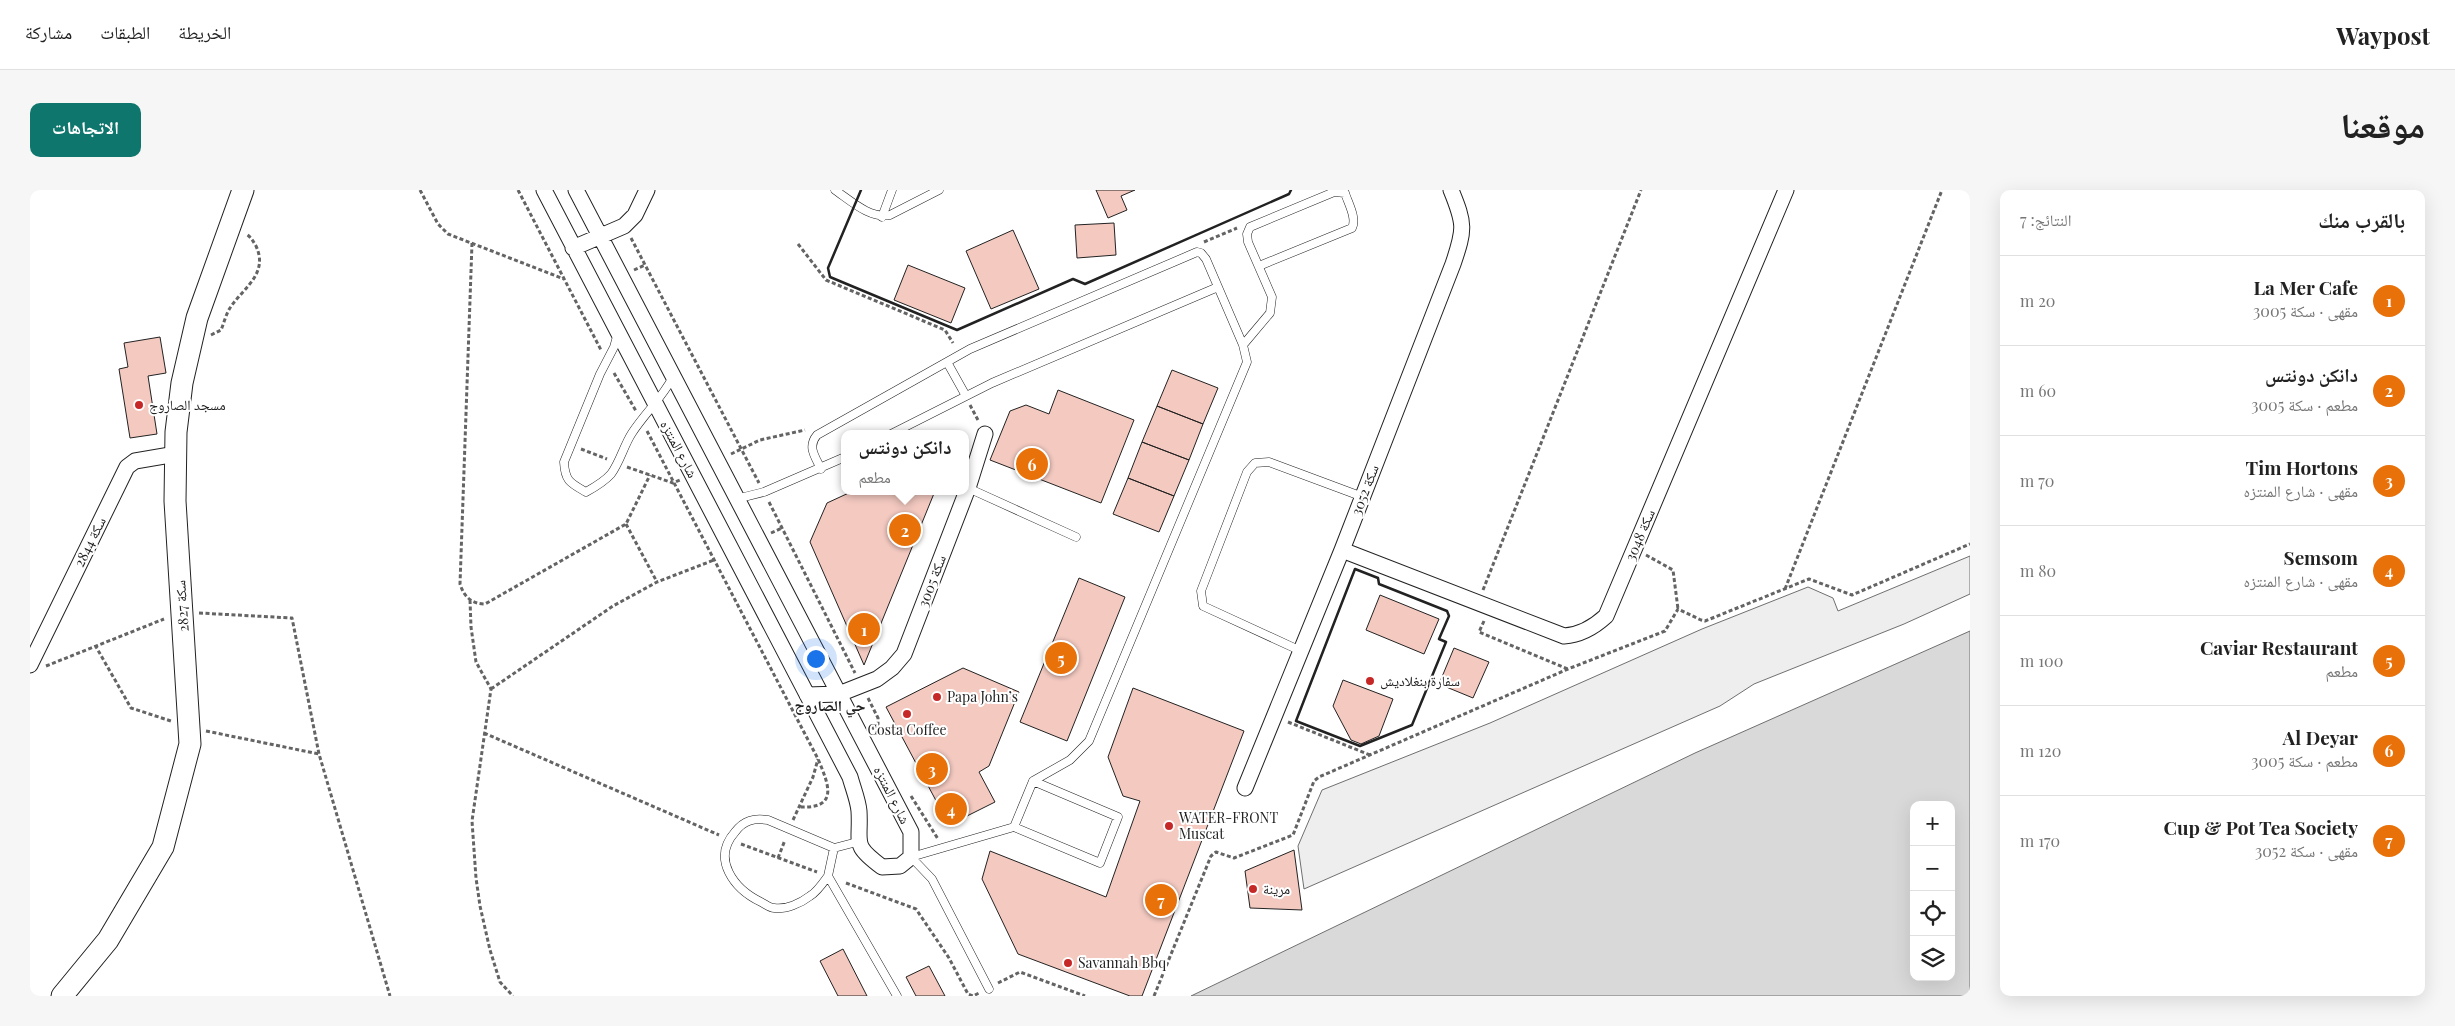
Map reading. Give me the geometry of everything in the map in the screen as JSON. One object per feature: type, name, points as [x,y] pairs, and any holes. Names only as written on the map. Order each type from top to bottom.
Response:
[{"type":"street","name":"سكة 2827","points":[[62,996],[108,940],[163,848],[190,744],[175,501],[176,454],[182,383],[194,328],[243,190]]},
{"type":"street","name":"شارع المنتزه","points":[[544,190],[572,248],[850,777],[859,810],[858,842]]},
{"type":"street","name":"شارع المنتزه","points":[[576,190],[911,832],[911,857]]},
{"type":"street","points":[[572,248],[624,226],[635,215],[646,190]]},
{"type":"street","name":"سكة 3052","points":[[1245,788],[1363,497],[1463,235],[1462,218],[1451,190]]},
{"type":"street","name":"سكة 3048","points":[[1342,550],[1490,609],[1564,636],[1574,635],[1596,624],[1606,616],[1786,190]]},
{"type":"street","name":"سكة 3005","points":[[969,485],[985,434]]},
{"type":"street","name":"سكة 2844","points":[[34,667],[127,467],[135,461],[176,454]]},
{"type":"street","name":"سكة 3005","points":[[839,694],[876,679],[892,668],[904,654],[965,495]]},
{"type":"street","points":[[774,632],[799,619]]},
{"type":"street","points":[[807,695],[839,694]]},
{"type":"street","points":[[858,842],[869,858],[882,867],[900,866],[911,857]]},
{"type":"lane","points":[[882,217],[892,190]]},
{"type":"lane","points":[[838,191],[872,214],[882,217],[890,215],[939,190]]},
{"type":"lane","points":[[1243,345],[1270,313],[1272,297],[1248,242],[1247,234],[1250,227],[1334,192],[1345,193],[1353,216],[1354,223],[1352,228],[1259,266]]},
{"type":"lane","points":[[821,469],[811,448],[812,441],[817,435],[970,349],[1197,252],[1201,253],[1206,259],[1243,345],[1248,362],[1089,741],[1070,760],[1033,781],[1014,827]]},
{"type":"lane","points":[[899,430],[966,396],[1218,287]]},
{"type":"lane","points":[[618,333],[614,347],[564,462],[564,475],[573,485],[586,492],[611,474],[631,435],[654,402],[666,391],[673,377]]},
{"type":"lane","points":[[947,362],[966,396]]},
{"type":"lane","points":[[736,499],[764,492],[841,459]]},
{"type":"lane","points":[[1300,652],[1203,606],[1200,591],[1247,472],[1255,464],[1269,462],[1363,497]]},
{"type":"lane","points":[[969,488],[1076,537]]},
{"type":"lane","points":[[989,988],[932,879],[911,857],[942,846],[1014,827],[1100,863],[1118,817],[1033,781]]},
{"type":"lane","points":[[834,848],[828,876],[811,896],[793,906],[775,908],[742,891],[733,880],[728,869],[725,852],[728,839],[748,820],[757,818],[789,828],[834,848],[858,842]]},
{"type":"lane","points":[[828,876],[896,996]]},
{"type":"path","points":[[420,190],[442,230],[564,279]]},
{"type":"path","points":[[518,190],[607,361],[641,420],[818,759],[828,782],[829,793],[826,800],[818,806],[799,806]]},
{"type":"path","points":[[1568,669],[1479,632],[1496,596],[1482,589],[1641,190]]},
{"type":"path","points":[[1785,589],[1942,190]]},
{"type":"path","points":[[194,328],[212,335],[217,334],[221,330],[229,308],[257,276],[259,260],[257,249],[251,237],[242,230]]},
{"type":"path","points":[[472,243],[460,584],[462,591],[470,600],[477,604],[494,601],[626,524],[650,475]]},
{"type":"path","points":[[798,244],[826,280],[945,330],[953,344]]},
{"type":"path","points":[[966,396],[985,434]]},
{"type":"path","points":[[626,524],[657,582]]},
{"type":"path","points":[[1678,609],[1705,621],[1809,579],[1852,595],[1970,544]]},
{"type":"path","points":[[1154,996],[1214,853],[1234,858],[1293,835],[1314,782],[1319,777],[1568,669],[1666,631],[1678,609],[1673,570],[1634,549]]},
{"type":"path","points":[[491,689],[589,621],[657,582],[732,552]]},
{"type":"path","points":[[470,600],[470,627],[476,662],[491,689],[472,822],[476,878],[490,950],[500,982],[513,996]]},
{"type":"path","points":[[34,667],[183,612],[292,618],[319,754],[390,996]]},
{"type":"path","points":[[95,645],[131,708],[190,728],[319,754]]},
{"type":"path","points":[[1274,717],[1371,755]]},
{"type":"path","points":[[484,733],[728,839],[916,909],[948,958],[968,994],[973,996],[1020,972],[1085,996]]},
{"type":"path","points":[[778,858],[818,759],[836,749]]},
{"type":"path","points":[[908,789],[942,846]]},
{"type":"shaded area","points":[[1970,556],[1970,594],[1904,624],[1754,684],[1720,706],[1304,889],[1298,846],[1322,790],[1490,723],[1702,629],[1808,587],[1833,598],[1838,611]]},
{"type":"shaded area","points":[[1970,631],[1970,996],[1191,996],[1695,753]]},
{"type":"building","points":[[1096,190],[1135,190],[1121,196],[1127,210],[1108,218]]},
{"type":"building","points":[[1114,223],[1116,255],[1077,258],[1075,225]]},
{"type":"building","points":[[1013,230],[1039,289],[991,309],[966,251]]},
{"type":"building","points":[[908,265],[965,288],[951,323],[894,300]]},
{"type":"building","name":"مسجد الصاروج","points":[[160,337],[166,373],[148,376],[157,434],[130,438],[119,369],[128,367],[124,343]]},
{"type":"building","points":[[1172,370],[1218,388],[1203,424],[1157,406]]},
{"type":"building","points":[[1058,390],[1134,420],[1101,503],[990,460],[1010,411],[1026,405],[1049,414]]},
{"type":"building","points":[[1157,406],[1203,424],[1189,460],[1142,442]]},
{"type":"building","points":[[1142,442],[1189,460],[1174,496],[1128,478]]},
{"type":"building","points":[[1128,478],[1174,496],[1159,532],[1113,514]]},
{"type":"building","points":[[844,495],[933,495],[864,665],[810,542],[827,503]]},
{"type":"building","points":[[1079,578],[1125,597],[1067,741],[1020,722]]},
{"type":"building","points":[[1380,595],[1439,619],[1424,654],[1366,630]]},
{"type":"building","points":[[1454,648],[1489,662],[1473,698],[1439,684]]},
{"type":"building","points":[[963,668],[1019,692],[989,766],[979,772],[995,802],[949,825],[886,707]]},
{"type":"building","points":[[1343,680],[1393,699],[1379,736],[1361,744],[1351,740],[1333,706]]},
{"type":"building","name":"WATER-FRONT Muscat","points":[[1133,688],[1244,731],[1142,996],[1130,996],[1018,954],[982,879],[990,851],[1106,897],[1140,801],[1123,796],[1108,757]]},
{"type":"building","points":[[1294,850],[1302,910],[1250,908],[1245,871]]},
{"type":"building","points":[[843,949],[867,996],[838,996],[820,961]]},
{"type":"building","points":[[929,966],[945,996],[916,996],[906,977]]},
{"type":"wall","points":[[861,190],[828,268],[830,277],[957,330],[1073,279],[1085,284],[1289,194],[1291,190]]},
{"type":"wall","points":[[1355,569],[1378,578],[1379,584],[1447,611],[1449,616],[1439,639],[1446,642],[1412,725],[1360,746],[1296,721],[1355,569]]},
{"type":"place","name":"مسجد الصاروج","points":[[139,405]]},
{"type":"place","name":"Al Deyar","points":[[1032,464]]},
{"type":"place","name":"دانكن دونتس","points":[[905,530]]},
{"type":"place","name":"La Mer Cafe","points":[[864,629]]},
{"type":"place","name":"Caviar Restaurant","points":[[1061,658]]},
{"type":"place","name":"سفارة بنغلاديش","points":[[1370,681]]},
{"type":"place","name":"Papa John’s","points":[[937,697]]},
{"type":"place","name":"Costa Coffee","points":[[907,714]]},
{"type":"place","name":"Tim Hortons","points":[[932,769]]},
{"type":"place","name":"Semsom","points":[[951,809]]},
{"type":"place","name":"WATER-FRONT Muscat","points":[[1169,826]]},
{"type":"place","name":"مرينة","points":[[1253,889]]},
{"type":"place","name":"Cup & Pot Tea Society","points":[[1161,900]]},
{"type":"place","name":"Savannah Bbq","points":[[1068,963]]},
{"type":"district","name":"حي الصاروج","points":[[830,706]]}]
